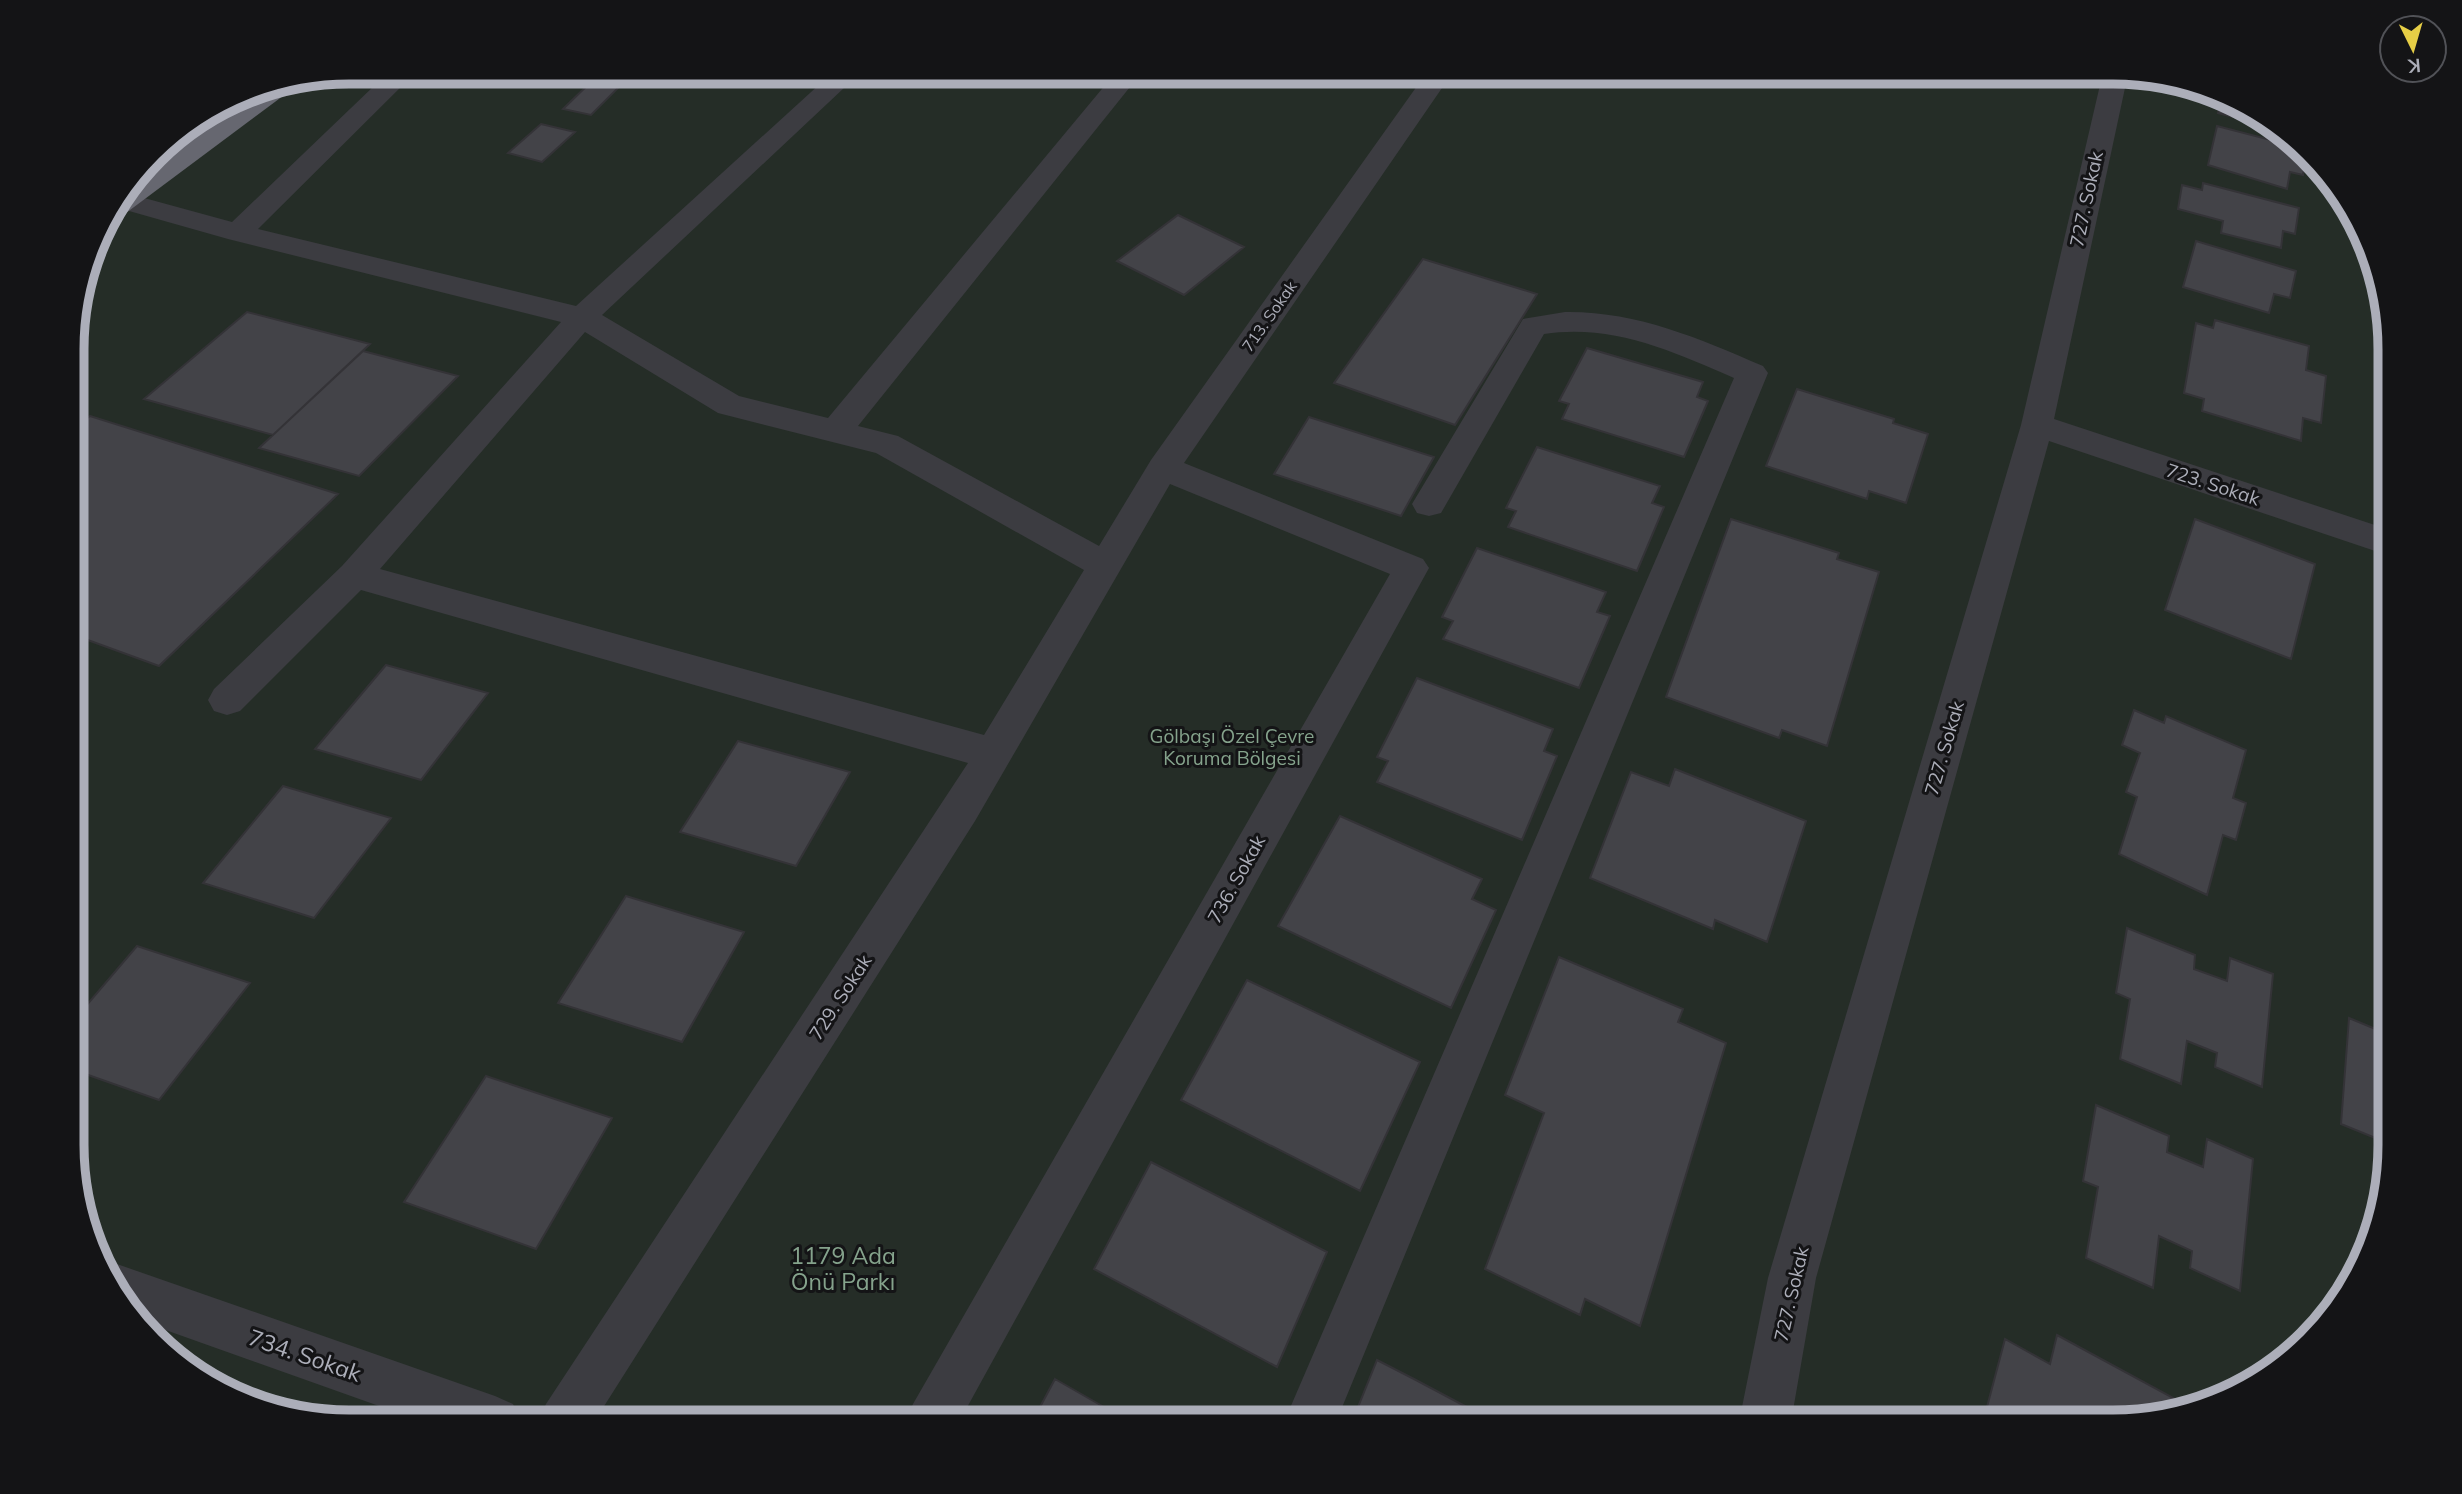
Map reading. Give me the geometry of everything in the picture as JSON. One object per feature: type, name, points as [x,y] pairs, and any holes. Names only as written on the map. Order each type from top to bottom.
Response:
[{"type":"highway","points":[[136,192],[265,98]]},
{"type":"street","points":[[238,233],[391,84]]},
{"type":"street","points":[[227,700],[354,575],[582,317],[835,84]]},
{"type":"street","points":[[835,432],[1119,84]]},
{"type":"street","name":"713. Sokak","points":[[1105,566],[1163,468],[1432,84]]},
{"type":"street","name":"727. Sokak","points":[[1767,1410],[1792,1278],[2037,425],[2113,84]]},
{"type":"street","points":[[127,206],[582,317],[729,405],[886,444],[1105,566]]},
{"type":"street","points":[[1315,1410],[1752,373],[1632,325],[1575,320],[1534,326],[1429,505]]},
{"type":"street","name":"723. Sokak","points":[[2037,425],[2378,538]]},
{"type":"street","name":"736. Sokak","points":[[938,1410],[1411,568],[1163,468]]},
{"type":"street","name":"729. Sokak","points":[[572,1410],[961,809],[1105,566]]},
{"type":"street","points":[[354,575],[993,754]]},
{"type":"street","name":"734. Sokak","points":[[129,1292],[461,1410]]},
{"type":"green space","name":"Gölbaşı Özel Çevre Koruma Bölgesi","points":[[2113,84],[2165,89],[2230,111],[2288,150],[2323,188],[2358,248],[2376,315],[2378,1145],[2373,1197],[2351,1262],[2312,1320],[2288,1344],[2260,1365],[2230,1383],[2198,1396],[2147,1408],[2113,1410],[349,1410],[297,1405],[232,1383],[174,1344],[139,1306],[104,1246],[86,1179],[86,315],[98,264],[111,232],[139,188],[174,150],[202,129],[248,104],[297,89],[332,85]]},
{"type":"building","points":[[589,84],[622,84],[591,115],[563,109]]},
{"type":"building","points":[[2220,107],[2244,120],[2218,113]]},
{"type":"building","points":[[541,124],[575,132],[542,162],[508,153]]},
{"type":"building","points":[[2217,126],[2277,142],[2305,167],[2303,175],[2290,172],[2287,189],[2208,165]]},
{"type":"building","points":[[2203,183],[2299,208],[2295,234],[2283,231],[2281,248],[2221,233],[2223,221],[2178,209],[2182,185],[2202,190]]},
{"type":"building","points":[[1178,215],[1244,247],[1184,295],[1117,261]]},
{"type":"building","points":[[2196,241],[2296,271],[2290,298],[2274,294],[2269,313],[2183,287]]},
{"type":"building","points":[[1423,259],[1537,294],[1455,425],[1334,383]]},
{"type":"building","points":[[247,312],[370,344],[273,435],[144,399]]},
{"type":"building","points":[[2215,320],[2309,346],[2306,370],[2326,376],[2321,423],[2303,418],[2301,441],[2202,411],[2204,399],[2184,393],[2196,323],[2213,328]]},
{"type":"building","points":[[1587,348],[1703,382],[1697,397],[1708,401],[1684,457],[1562,419],[1569,404],[1559,401]]},
{"type":"building","points":[[363,351],[458,376],[359,476],[259,448]]},
{"type":"building","points":[[1797,389],[1894,419],[1893,423],[1928,434],[1906,503],[1869,491],[1867,499],[1766,466]]},
{"type":"building","points":[[90,416],[338,494],[159,666],[84,639],[84,420]]},
{"type":"building","points":[[1309,417],[1434,457],[1401,516],[1274,474]]},
{"type":"building","points":[[1537,447],[1660,486],[1652,503],[1664,507],[1637,571],[1508,527],[1516,511],[1506,508]]},
{"type":"building","points":[[1731,519],[1839,553],[1837,559],[1879,572],[1827,746],[1782,730],[1779,738],[1666,697]]},
{"type":"building","points":[[2195,519],[2315,564],[2291,659],[2165,610]]},
{"type":"building","points":[[1477,548],[1606,592],[1597,612],[1610,616],[1579,688],[1443,639],[1453,621],[1442,617]]},
{"type":"building","points":[[386,665],[488,693],[421,780],[315,749]]},
{"type":"building","points":[[1417,678],[1553,729],[1544,751],[1557,756],[1522,840],[1377,782],[1388,761],[1377,757]]},
{"type":"building","points":[[2134,710],[2164,723],[2166,716],[2246,750],[2233,798],[2246,803],[2236,840],[2223,835],[2207,895],[2119,854],[2137,797],[2126,792],[2140,753],[2122,745]]},
{"type":"building","points":[[738,741],[850,772],[796,866],[680,832]]},
{"type":"building","points":[[738,741],[850,772],[796,866],[680,832]]},
{"type":"building","points":[[1675,769],[1806,821],[1767,942],[1715,920],[1713,929],[1590,878],[1631,772],[1669,786]]},
{"type":"building","points":[[283,786],[391,818],[314,918],[203,883]]},
{"type":"building","points":[[1340,816],[1482,879],[1472,899],[1496,910],[1451,1008],[1278,926]]},
{"type":"building","points":[[626,896],[744,932],[682,1042],[558,1003]]},
{"type":"building","points":[[2127,928],[2195,955],[2194,969],[2227,981],[2230,958],[2273,974],[2262,1087],[2215,1067],[2217,1053],[2187,1041],[2181,1084],[2120,1059],[2130,999],[2116,993]]},
{"type":"building","points":[[137,946],[250,983],[159,1100],[84,1074],[84,1008]]},
{"type":"building","points":[[1559,957],[1683,1009],[1678,1022],[1726,1043],[1640,1326],[1585,1299],[1580,1315],[1485,1269],[1544,1113],[1505,1095]]},
{"type":"building","points":[[1247,980],[1420,1062],[1360,1191],[1181,1100]]},
{"type":"building","points":[[2349,1018],[2378,1030],[2378,1139],[2341,1124]]},
{"type":"building","points":[[486,1076],[612,1118],[536,1249],[404,1202]]},
{"type":"building","points":[[2096,1105],[2169,1136],[2167,1152],[2203,1167],[2207,1139],[2253,1159],[2240,1291],[2190,1268],[2192,1251],[2159,1236],[2153,1288],[2086,1258],[2098,1187],[2083,1181]]},
{"type":"building","points":[[1151,1162],[1327,1252],[1277,1367],[1094,1269]]},
{"type":"building","points":[[2057,1335],[2177,1402],[2147,1408],[2113,1410],[1986,1410],[2005,1339],[2050,1364]]},
{"type":"building","points":[[1377,1360],[1472,1410],[1357,1410]]},
{"type":"building","points":[[1055,1379],[1109,1410],[1038,1410]]},
{"type":"park label","name":"1179 Ada Önü Parkı","points":[[843,1268]]}]
